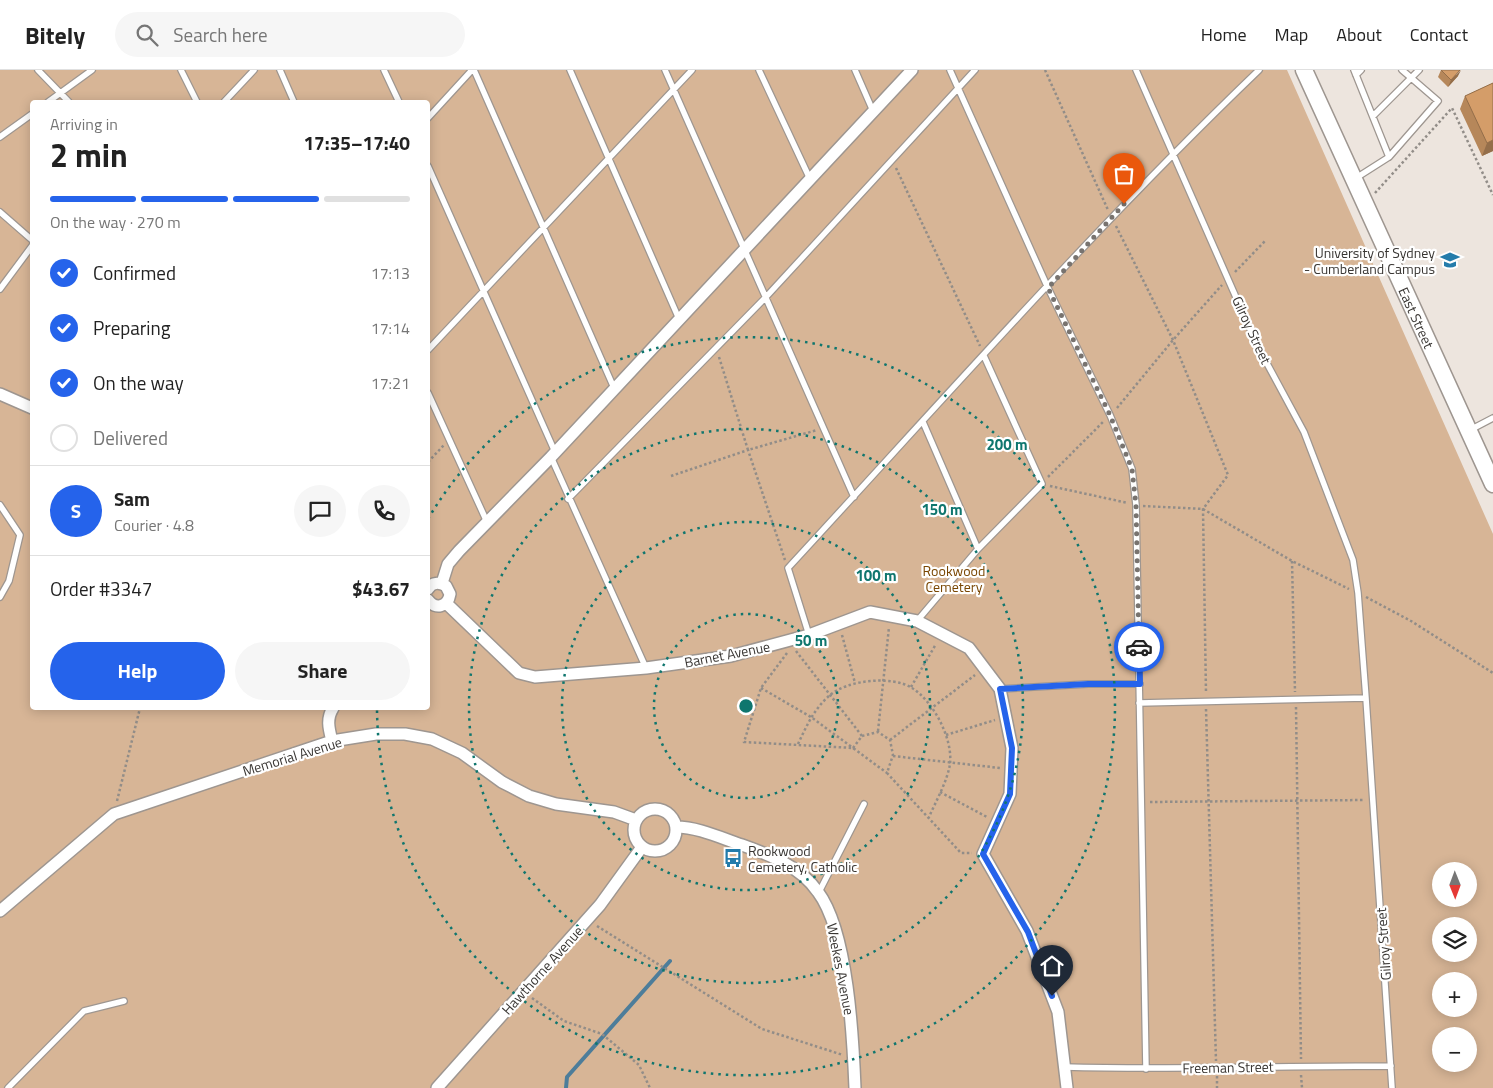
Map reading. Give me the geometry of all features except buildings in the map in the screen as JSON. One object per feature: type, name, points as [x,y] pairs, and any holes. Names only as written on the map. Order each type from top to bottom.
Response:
[{"type":"main road","name":"East Street","points":[[1304,70],[1493,484]]},
{"type":"street","points":[[442,584],[448,564],[912,70]]},
{"type":"street","points":[[0,394],[30,407]]},
{"type":"street","points":[[430,587],[435,583],[442,584],[449,592],[446,603],[438,606],[430,604]]},
{"type":"street","name":"Barnet Avenue","points":[[446,603],[519,673],[535,677],[646,668],[731,656],[809,635],[870,612],[917,621],[969,648],[1000,689],[1012,748],[1010,794],[983,854]]},
{"type":"street","points":[[332,710],[329,714],[328,726],[332,741]]},
{"type":"street","name":"Memorial Avenue","points":[[0,911],[114,814],[332,741],[393,733],[425,737],[462,753],[502,782],[529,796],[556,804],[614,812],[636,820]]},
{"type":"street","points":[[659,809],[668,814],[676,827],[672,843],[663,849],[652,851],[642,847],[634,835],[636,820],[648,810],[659,809]]},
{"type":"street","name":"Weekes Avenue","points":[[676,827],[690,828],[778,859],[801,874],[819,892],[830,915],[841,957],[854,1058],[855,1088]]},
{"type":"street","name":"Hawthorne Avenue","points":[[437,1088],[587,920],[642,847]]},
{"type":"street","points":[[983,854],[1028,932],[1058,1012],[1067,1088]]},
{"type":"lane","points":[[38,70],[67,100]]},
{"type":"lane","points":[[51,100],[92,70]]},
{"type":"lane","points":[[182,70],[196,100]]},
{"type":"lane","points":[[226,100],[254,70]]},
{"type":"lane","points":[[280,70],[293,100]]},
{"type":"lane","points":[[384,70],[398,100]]},
{"type":"lane","points":[[430,116],[473,70],[614,388]]},
{"type":"lane","points":[[570,70],[679,319]]},
{"type":"lane","points":[[665,70],[854,497]]},
{"type":"lane","points":[[430,348],[692,70]]},
{"type":"lane","points":[[759,70],[810,179]]},
{"type":"lane","points":[[855,70],[873,111]]},
{"type":"lane","points":[[950,70],[1048,288],[1110,415],[1132,469],[1136,505],[1146,1069]]},
{"type":"lane","points":[[568,500],[766,297],[975,70]]},
{"type":"lane","name":"Gilroy Street","points":[[1136,70],[1257,345],[1304,432],[1353,560],[1358,593],[1366,698],[1392,1088]]},
{"type":"lane","points":[[809,635],[788,568],[1048,288],[1112,216],[1173,152],[1259,70]]},
{"type":"lane","points":[[1361,70],[1355,73],[1389,157]]},
{"type":"lane","points":[[1354,179],[1389,157],[1438,101],[1402,70]]},
{"type":"lane","points":[[1373,116],[1420,70]]},
{"type":"lane","points":[[0,137],[30,115]]},
{"type":"lane","points":[[430,171],[553,454],[568,500],[646,668]]},
{"type":"lane","points":[[0,212],[30,238]]},
{"type":"lane","points":[[0,288],[30,249]]},
{"type":"lane","points":[[917,621],[978,549],[1042,484],[984,356]]},
{"type":"lane","points":[[430,398],[487,522]]},
{"type":"lane","points":[[1469,431],[1493,418]]},
{"type":"lane","points":[[923,422],[978,549]]},
{"type":"lane","points":[[0,505],[20,535],[9,581],[0,596]]},
{"type":"lane","points":[[1000,689],[1088,684],[1140,684]]},
{"type":"lane","points":[[1140,703],[1366,698]]},
{"type":"lane","points":[[819,892],[864,804]]},
{"type":"lane","points":[[8,1088],[84,1011],[124,1001]]},
{"type":"lane","name":"Freeman Street","points":[[1065,1067],[1146,1069],[1216,1066],[1391,1066]]},
{"type":"path","points":[[1045,70],[1112,216],[1173,340],[1228,475],[1203,510],[1206,703],[1216,1066]]},
{"type":"path","points":[[1365,204],[1452,108],[1493,196]]},
{"type":"path","points":[[892,160],[984,356]]},
{"type":"path","points":[[1042,484],[1110,415],[1173,340],[1265,241]]},
{"type":"path","points":[[716,348],[788,568]]},
{"type":"path","points":[[671,476],[748,450],[823,428]]},
{"type":"path","points":[[430,460],[448,440]]},
{"type":"path","points":[[1042,484],[1136,505],[1203,510],[1292,561],[1411,621],[1493,673]]},
{"type":"path","points":[[1292,561],[1302,1088]]},
{"type":"path","points":[[878,732],[890,616]]},
{"type":"path","points":[[838,624],[854,683]]},
{"type":"path","points":[[911,687],[942,634]]},
{"type":"path","points":[[853,748],[744,742],[761,688],[793,648],[862,736]]},
{"type":"path","points":[[890,740],[984,668]]},
{"type":"path","points":[[798,744],[811,717],[830,695],[854,683],[883,680],[911,687],[933,707],[946,735],[950,763],[929,817]]},
{"type":"path","points":[[761,688],[811,717],[887,773],[961,853],[983,854]]},
{"type":"path","points":[[114,814],[140,710]]},
{"type":"path","points":[[946,735],[1006,716]]},
{"type":"path","points":[[853,748],[862,736],[878,732],[890,740],[893,755],[887,773]]},
{"type":"path","points":[[893,755],[1011,769]]},
{"type":"path","points":[[940,792],[997,822]]},
{"type":"path","points":[[1141,802],[1373,800]]},
{"type":"path","points":[[587,920],[762,1029],[854,1058]]},
{"type":"path","points":[[523,991],[564,1021],[595,1032],[610,1040],[639,1066],[650,1088]]},
{"type":"green space","name":"Rookwood Cemetery","points":[[0,70],[1287,70],[1493,534],[1493,1088],[0,1088]]},
{"type":"waterway","points":[[566,1088],[567,1077],[670,961]]},
{"type":"way so far","points":[[1124,204],[1048,288],[1110,415],[1132,469],[1136,505],[1139,647]]},
{"type":"place","name":"University of Sydney - Cumberland Campus","points":[[1450,260]]},
{"type":"place","name":"Rookwood Cemetery, Catholic","points":[[733,858]]},
{"type":"route","points":[[1052,996],[1028,932],[983,854],[1010,794],[1012,748],[1000,689],[1088,684],[1140,684],[1139,647]]}]
